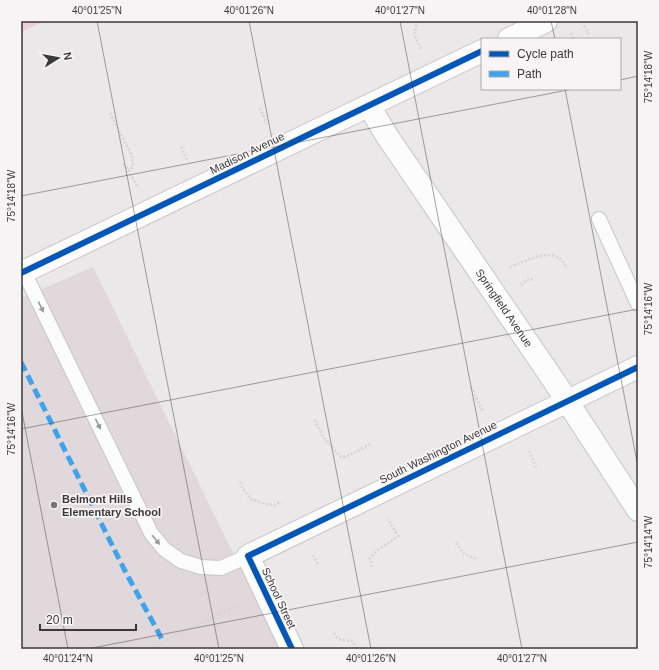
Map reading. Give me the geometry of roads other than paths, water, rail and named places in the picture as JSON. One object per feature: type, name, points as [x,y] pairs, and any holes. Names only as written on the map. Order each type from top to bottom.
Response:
[{"type":"street","points":[[511,38],[546,21]]},
{"type":"street","name":"Madison Avenue","points":[[23,272],[481,52]]},
{"type":"street","name":"Springfield Avenue","points":[[369,106],[392,143],[567,401],[638,510]]},
{"type":"street","name":"South Washington Avenue","points":[[248,556],[638,367]]},
{"type":"street","name":"School Street","points":[[248,556],[292,649]]},
{"type":"lane","points":[[599,220],[638,304]]},
{"type":"lane","points":[[23,272],[151,533],[164,549],[181,561],[201,568],[222,568],[248,556]]},
{"type":"place","name":"Belmont Hills Elementary School","points":[[54,505]]}]
